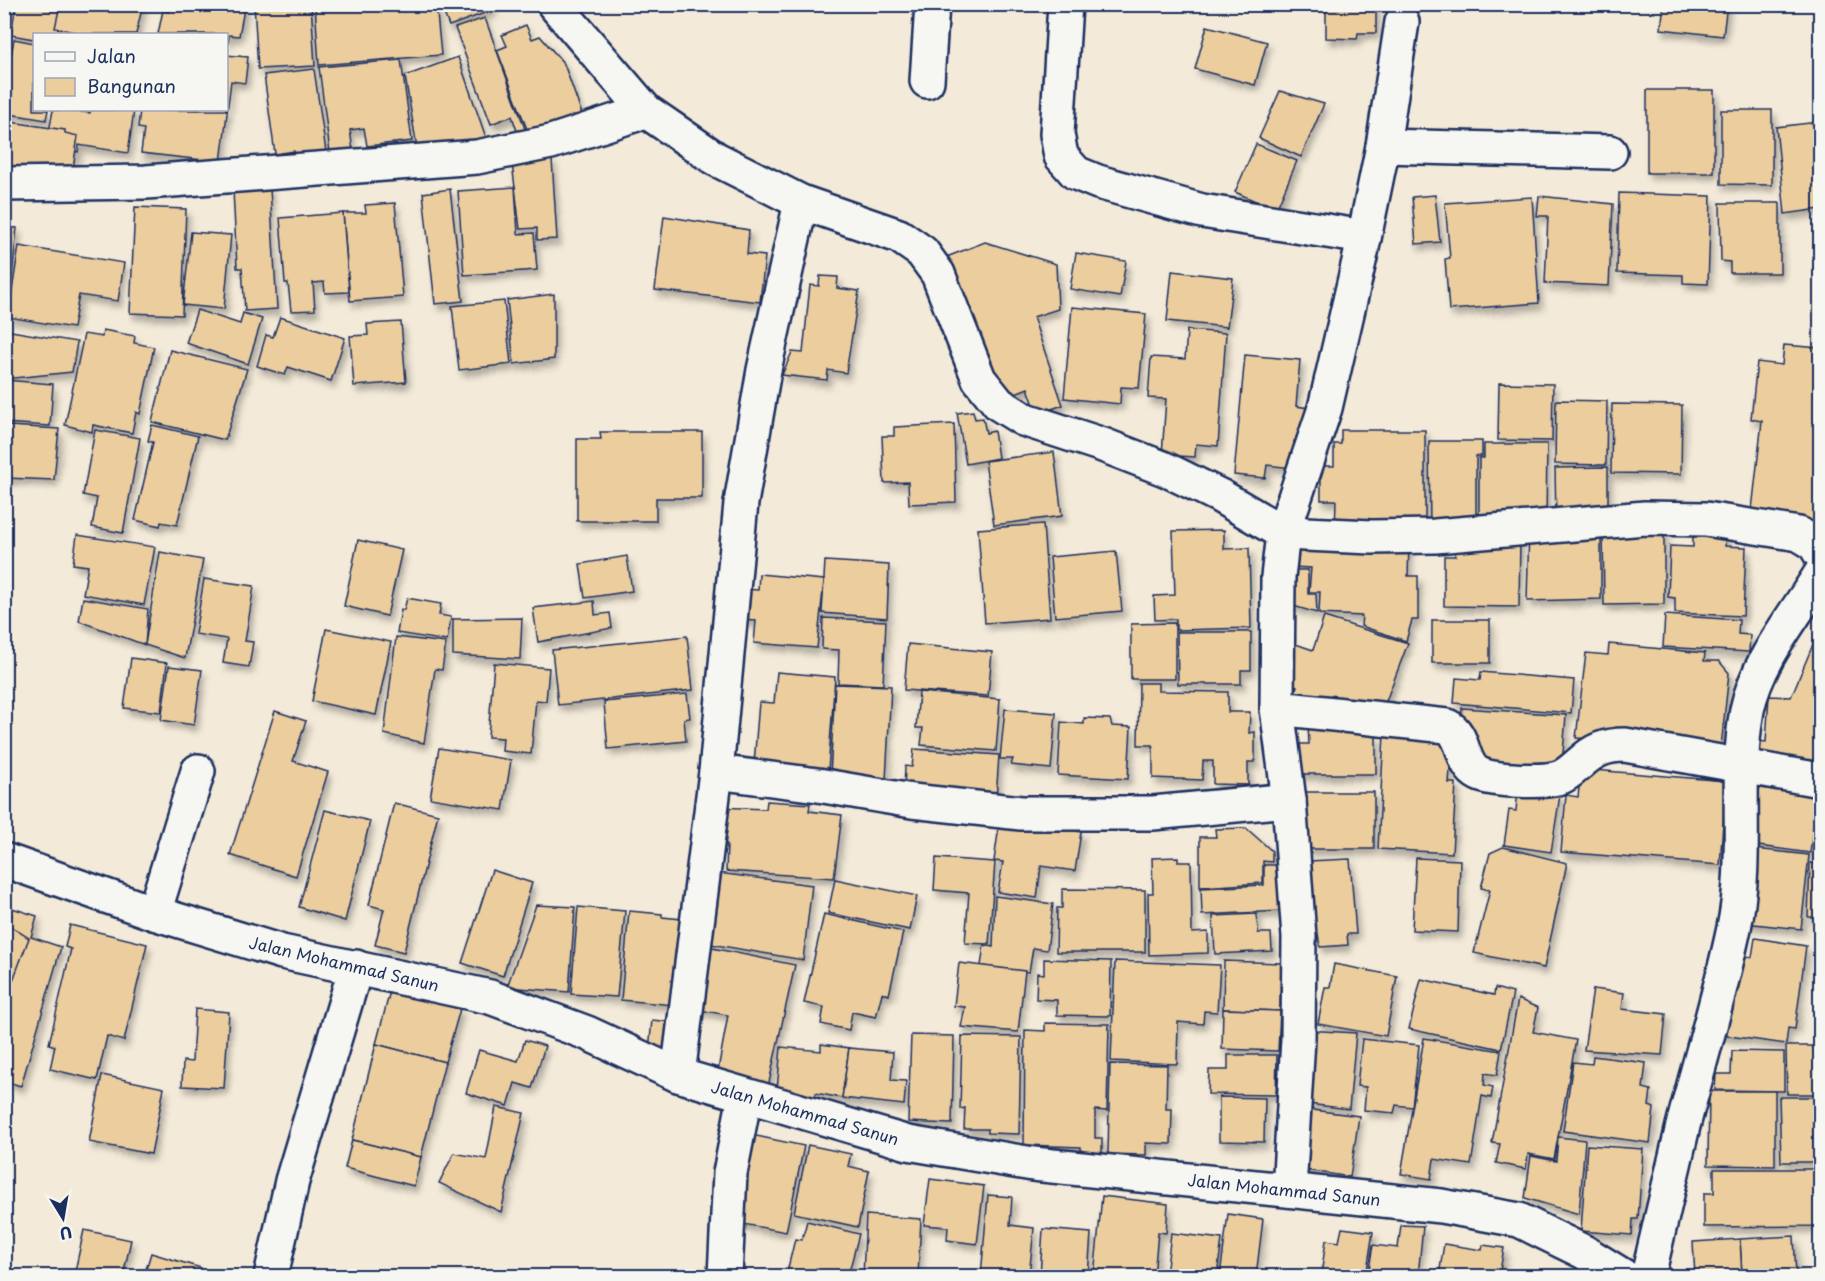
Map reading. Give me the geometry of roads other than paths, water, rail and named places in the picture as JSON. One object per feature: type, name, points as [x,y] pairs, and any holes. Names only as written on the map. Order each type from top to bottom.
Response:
[{"type":"street","points":[[554,4],[646,111],[716,159],[801,202],[899,236],[922,252],[938,274],[979,379],[999,404],[1023,419],[1165,469],[1220,496],[1283,533],[1372,537],[1434,536],[1645,518],[1706,519],[1799,534],[1814,543],[1821,553]]},
{"type":"street","points":[[927,81],[932,4]]},
{"type":"street","points":[[1065,4],[1058,134],[1061,156],[1076,173],[1098,182],[1202,211],[1363,245]]},
{"type":"street","points":[[1289,1190],[1298,1039],[1299,937],[1289,800],[1277,708],[1278,577],[1283,533],[1325,408],[1363,245],[1383,146],[1402,22]]},
{"type":"street","points":[[4,184],[146,183],[477,157],[550,141],[646,111]]},
{"type":"street","points":[[1383,146],[1610,152]]},
{"type":"street","points":[[678,1075],[716,772],[741,503],[764,369],[801,202]]},
{"type":"street","points":[[1648,1276],[1683,1126],[1734,926],[1742,859],[1743,765],[1747,711],[1755,684],[1766,660],[1821,575]]},
{"type":"street","points":[[1277,708],[1447,726],[1454,729],[1458,736],[1468,763],[1476,773],[1488,778],[1548,780],[1562,777],[1588,755],[1599,749],[1612,745],[1625,745],[1821,780]]},
{"type":"street","points":[[154,913],[198,771]]},
{"type":"street","points":[[716,772],[818,785],[912,801],[1021,813],[1153,813],[1289,800]]},
{"type":"street","name":"Jalan Mohammad Sanun","points":[[4,860],[154,913],[282,952],[490,998],[587,1032],[678,1075],[908,1143],[1034,1164],[1441,1206],[1519,1220],[1584,1252],[1623,1276]]},
{"type":"street","points":[[271,1276],[292,1181],[356,967]]},
{"type":"street","points":[[726,1276],[730,1173],[744,1096]]}]
